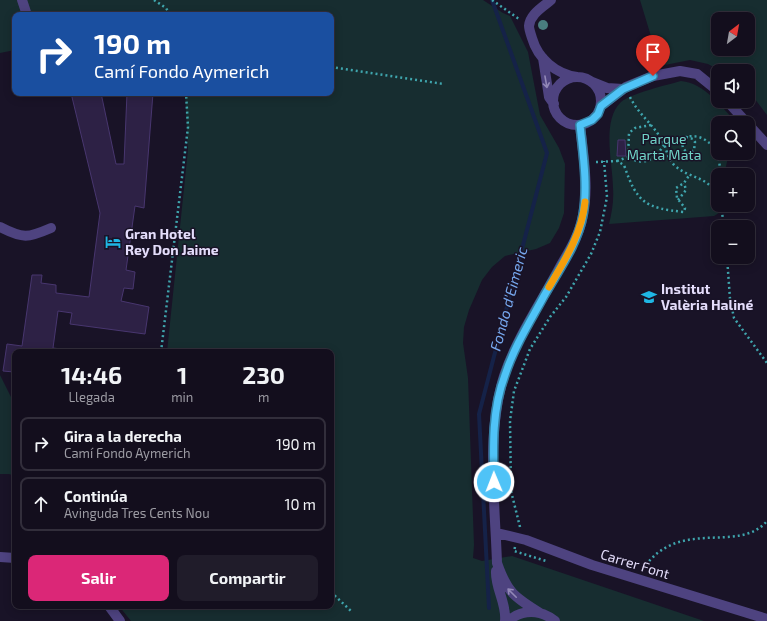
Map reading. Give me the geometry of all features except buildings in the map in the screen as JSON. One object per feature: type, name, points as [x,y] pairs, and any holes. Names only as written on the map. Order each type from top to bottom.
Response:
[{"type":"street","points":[[22,0],[26,12]]},
{"type":"street","points":[[551,0],[533,15],[529,26],[534,43],[543,58],[553,68],[565,75],[580,78],[607,88],[624,88]]},
{"type":"street","points":[[543,58],[549,97],[559,115],[565,121],[580,125],[595,117],[601,106],[624,88],[653,76],[680,71],[697,74],[711,85]]},
{"type":"street","points":[[554,104],[556,92],[561,85],[572,78],[580,78]]},
{"type":"street","points":[[590,82],[599,92],[601,106]]},
{"type":"street","points":[[733,108],[741,116]]},
{"type":"street","points":[[540,613],[522,613],[506,621],[497,585],[497,533],[493,439],[497,405],[504,375],[516,348],[575,241],[583,216],[585,195],[580,125]]},
{"type":"street","points":[[755,132],[767,145]]},
{"type":"street","points":[[0,227],[17,236],[35,235],[51,228]]},
{"type":"street","name":"Carrer Font","points":[[497,533],[526,540],[592,565],[767,619]]},
{"type":"street","points":[[0,558],[12,558]]},
{"type":"street","points":[[496,563],[502,580],[508,589],[540,613],[555,621]]},
{"type":"street","points":[[111,609],[120,621]]},
{"type":"path","points":[[154,0],[166,8],[168,12]]},
{"type":"path","points":[[492,0],[529,26]]},
{"type":"path","points":[[334,67],[444,84]]},
{"type":"path","points":[[624,88],[630,99],[664,144],[667,156],[676,166],[711,185]]},
{"type":"path","points":[[161,349],[188,127],[186,96]]},
{"type":"path","points":[[628,157],[629,133],[635,128],[651,125]]},
{"type":"path","points":[[686,137],[693,139],[695,142],[694,150],[688,154],[683,148],[682,142],[686,137],[701,136],[711,144],[717,154],[719,168]]},
{"type":"path","points":[[591,163],[617,161],[628,157],[635,161],[646,162],[656,156],[664,144]]},
{"type":"path","points":[[520,523],[512,495],[509,441],[514,391],[530,349],[547,320],[566,297],[591,254],[600,232],[607,197],[604,161]]},
{"type":"path","points":[[617,161],[624,165],[630,182],[639,198],[651,207],[684,212],[685,208],[677,198],[676,188],[684,184],[690,174]]},
{"type":"path","points":[[678,200],[686,190],[684,184]]},
{"type":"path","points":[[728,264],[730,299],[734,318],[767,363]]},
{"type":"path","points":[[507,495],[512,495]]},
{"type":"path","points":[[637,579],[656,553],[666,546],[683,540],[743,536],[763,526],[767,521]]},
{"type":"path","points":[[334,595],[351,611]]},
{"type":"green space","points":[[0,0],[483,0],[510,16],[528,52],[540,115],[559,148],[565,164],[564,213],[559,228],[550,243],[536,249],[505,256],[492,267],[482,280],[469,310],[464,327],[463,343],[468,378],[474,545],[473,558],[482,561],[512,556],[704,621],[131,621],[121,609],[334,609],[334,349],[167,349],[188,150],[185,96],[334,96],[334,12],[12,12],[12,51],[0,53]]},
{"type":"green space","points":[[640,0],[767,0],[767,115],[755,99],[755,64],[711,64],[711,66],[690,60],[660,66]]},
{"type":"green space","name":"Parque Marta Mata","points":[[681,81],[690,83],[698,86],[711,96],[711,108],[724,108],[731,116],[711,116],[711,160],[727,160],[726,168],[711,168],[711,212],[720,212],[714,216],[609,224],[613,197],[610,143],[611,120],[615,110],[621,102],[633,95]]},
{"type":"green space","points":[[0,375],[12,399],[12,475],[0,474]]},
{"type":"waterway","name":"Fondo d'Eimeric","points":[[489,608],[479,414],[547,153],[492,0]]},
{"type":"slow traffic","points":[[549,287],[575,241],[583,216],[585,202]]},
{"type":"place","name":"Gran Hotel Rey Don Jaime","points":[[113,242]]},
{"type":"place","name":"Institut Valèria Haliné","points":[[649,297]]},
{"type":"route","points":[[494,482],[493,439],[497,405],[504,375],[516,348],[575,241],[583,216],[585,195],[580,125],[592,120],[598,114],[601,106],[623,89],[653,76]]}]
